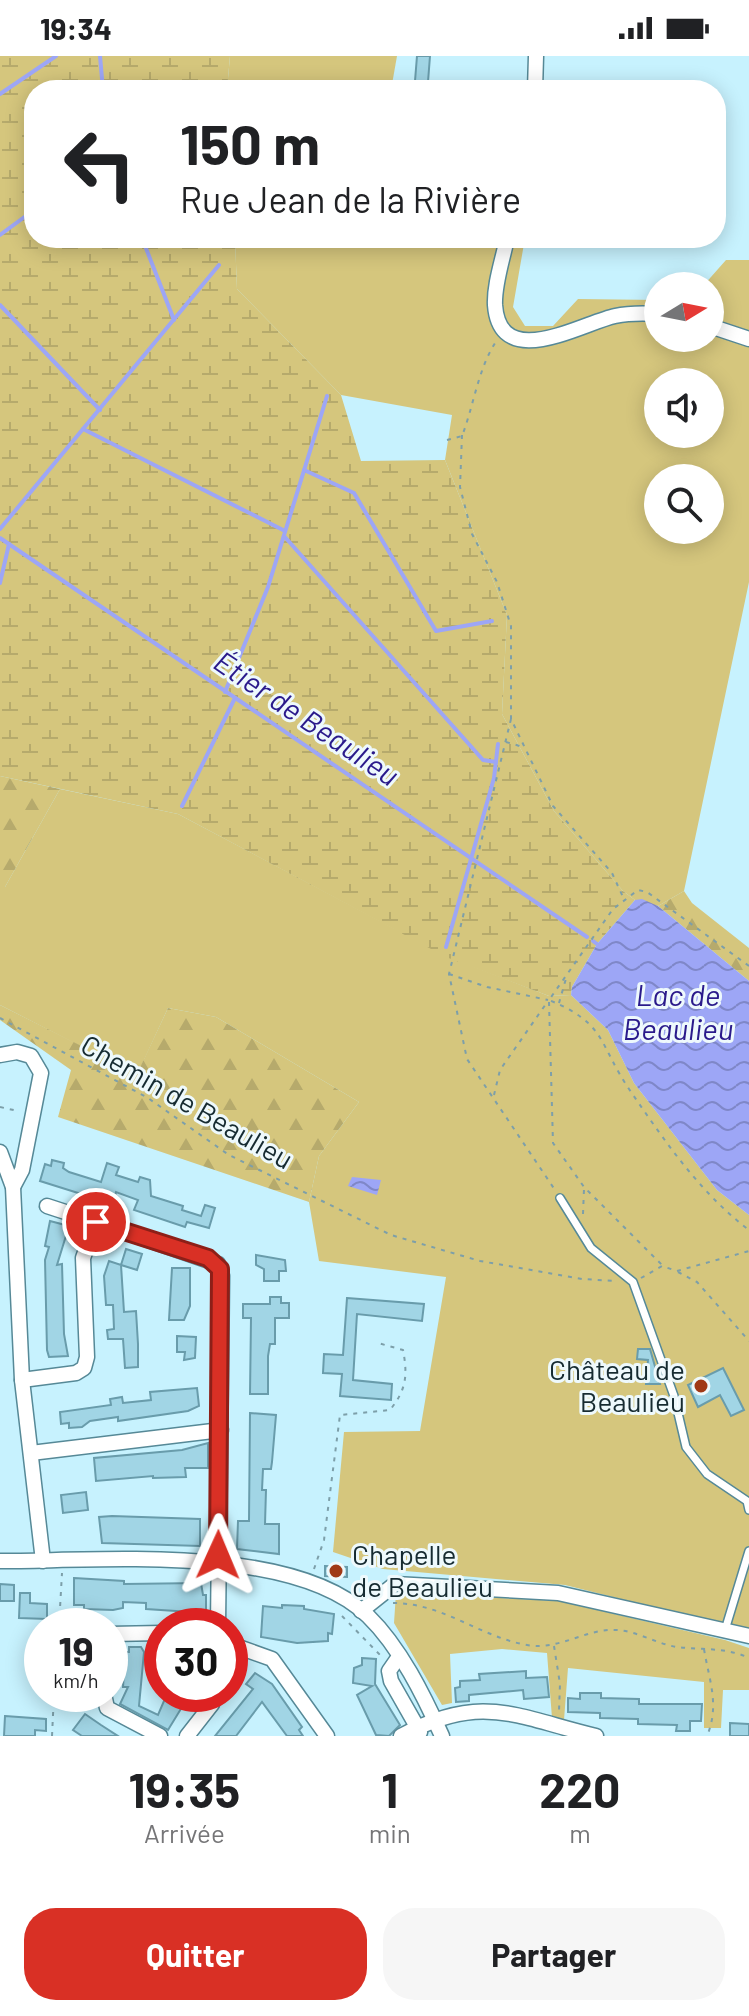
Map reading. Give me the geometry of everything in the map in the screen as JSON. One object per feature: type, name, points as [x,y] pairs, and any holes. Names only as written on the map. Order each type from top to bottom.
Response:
[{"type":"street","points":[[535,80],[536,56]]},
{"type":"street","points":[[505,248],[496,295],[497,316],[504,329],[520,338],[545,341],[614,316],[644,315]]},
{"type":"street","points":[[724,331],[749,339]]},
{"type":"street","points":[[0,1055],[17,1052],[31,1056],[39,1064],[40,1090],[22,1170],[13,1187]]},
{"type":"street","points":[[0,1152],[13,1187],[22,1380],[43,1561]]},
{"type":"street","points":[[47,1206],[218,1264],[222,1276],[218,1608]]},
{"type":"street","points":[[22,1380],[76,1373],[84,1368],[87,1357],[83,1258],[96,1222]]},
{"type":"street","points":[[31,1453],[221,1430]]},
{"type":"street","points":[[0,1561],[218,1565],[292,1574],[310,1581],[361,1611],[385,1636],[391,1659],[435,1721],[442,1736]]},
{"type":"street","points":[[361,1611],[395,1584],[558,1593],[749,1636]]},
{"type":"street","points":[[248,1650],[272,1659],[327,1736]]},
{"type":"street","points":[[391,1659],[391,1681],[420,1731]]},
{"type":"street","points":[[401,1736],[420,1731],[435,1721],[467,1712],[489,1711],[518,1713],[550,1721],[560,1732],[596,1736]]},
{"type":"street","points":[[115,1712],[160,1736]]},
{"type":"street","points":[[187,1736],[206,1712]]},
{"type":"lane","points":[[560,1198],[591,1248],[633,1282],[674,1396],[686,1447],[707,1474],[747,1501],[749,1510]]},
{"type":"lane","points":[[724,1632],[749,1551]]},
{"type":"path","points":[[504,329],[485,358],[475,405],[462,435],[460,487],[472,534],[497,582],[511,626],[508,698],[511,719],[553,806],[612,873],[624,898]]},
{"type":"path","points":[[447,440],[462,435]]},
{"type":"path","points":[[511,719],[449,974],[467,1059],[560,1198]]},
{"type":"path","points":[[506,742],[524,747]]},
{"type":"path","points":[[494,1097],[500,1070],[624,898],[638,890],[647,892],[749,966]]},
{"type":"path","points":[[449,974],[487,987],[549,1000],[588,1021],[603,1037],[626,1085],[681,1163],[721,1209],[749,1230]]},
{"type":"path","points":[[559,1005],[567,974]]},
{"type":"path","points":[[549,1000],[546,1019],[553,1143],[584,1187],[662,1266],[697,1282],[749,1341]]},
{"type":"path","name":"Chemin de Beaulieu","points":[[0,1018],[148,1098],[229,1155],[391,1235],[480,1261],[582,1279],[633,1282]]},
{"type":"path","points":[[0,1107],[34,1115]]},
{"type":"path","points":[[582,1235],[584,1187]]},
{"type":"path","points":[[677,1271],[749,1251]]},
{"type":"path","points":[[633,1282],[662,1266]]},
{"type":"path","points":[[310,1581],[324,1540],[340,1415],[390,1410],[404,1392],[407,1369],[403,1350],[378,1343]]},
{"type":"path","points":[[60,1608],[63,1560]]},
{"type":"path","points":[[379,1595],[387,1603],[407,1603],[443,1611],[502,1639],[530,1646],[554,1645],[617,1630],[677,1647],[703,1648],[749,1658]]},
{"type":"path","points":[[333,1608],[391,1659]]},
{"type":"path","points":[[554,1645],[560,1684],[560,1732]]},
{"type":"path","points":[[703,1648],[714,1688],[713,1721],[707,1736]]},
{"type":"path","points":[[52,1736],[53,1712]]},
{"type":"green space","points":[[0,56],[230,56],[228,80],[24,80],[24,248],[235,248],[237,289],[341,395],[361,461],[445,460],[507,615],[502,714],[554,811],[623,891],[635,900],[597,944],[572,987],[571,995],[549,996],[446,957],[178,814],[0,776]]},
{"type":"green space","points":[[230,56],[397,56],[393,80],[228,80]]},
{"type":"green space","points":[[235,248],[523,248],[513,307],[525,326],[553,326],[578,299],[644,300],[644,352],[724,352],[724,272],[715,272],[726,260],[749,260],[749,582],[684,891],[658,906],[635,900],[623,891],[554,811],[502,714],[507,615],[445,460],[452,415],[341,395],[237,289]]},
{"type":"green space","points":[[0,776],[60,789],[5,887],[0,887]]},
{"type":"green space","points":[[60,789],[178,814],[446,956],[549,996],[571,995],[608,1030],[634,1083],[717,1190],[749,1215],[749,1631],[565,1585],[383,1569],[333,1552],[344,1432],[420,1431],[446,1277],[319,1261],[309,1202],[319,1156],[359,1102],[216,1017],[168,1008],[137,1075],[0,1005],[0,887],[5,887]]},
{"type":"green space","points":[[684,891],[692,903],[749,948],[749,981],[658,906]]},
{"type":"green space","points":[[0,1005],[137,1074],[168,1008],[216,1017],[359,1102],[319,1156],[309,1202],[58,1117],[71,1070],[0,1020]]},
{"type":"green space","points":[[396,1593],[559,1601],[725,1640],[749,1648],[749,1690],[723,1690],[721,1728],[704,1728],[704,1682],[568,1668],[564,1720],[552,1718],[547,1653],[502,1649],[450,1654],[452,1703],[442,1705],[394,1623]]},
{"type":"water","name":"Lac de Beaulieu","points":[[642,899],[658,906],[749,981],[749,1215],[717,1190],[634,1083],[608,1030],[571,995],[572,987],[597,944],[635,900]]},
{"type":"water","points":[[352,1177],[381,1180],[377,1195],[348,1186]]},
{"type":"building","points":[[417,56],[430,56],[428,80],[415,80]]},
{"type":"building","points":[[52,1160],[64,1163],[63,1168],[69,1172],[101,1182],[107,1163],[119,1167],[116,1175],[138,1182],[140,1177],[150,1180],[151,1196],[183,1206],[182,1210],[201,1216],[205,1205],[215,1208],[209,1228],[187,1222],[185,1227],[134,1210],[138,1200],[116,1192],[113,1204],[40,1181],[45,1164],[51,1166]]},
{"type":"building","points":[[50,1221],[69,1226],[57,1265],[62,1264],[64,1334],[68,1356],[49,1357],[47,1350],[45,1260],[49,1247],[45,1246]]},
{"type":"building","points":[[126,1249],[142,1254],[137,1270],[121,1265]]},
{"type":"building","points":[[256,1255],[285,1260],[286,1271],[279,1271],[279,1281],[264,1281],[264,1269],[256,1265]]},
{"type":"building","points":[[109,1261],[121,1265],[124,1312],[136,1311],[138,1367],[125,1368],[123,1339],[108,1339],[107,1330],[114,1329],[113,1305],[106,1305],[104,1276]]},
{"type":"building","points":[[172,1268],[190,1268],[190,1306],[184,1320],[169,1320]]},
{"type":"building","points":[[270,1297],[281,1297],[281,1303],[289,1303],[289,1318],[275,1318],[275,1344],[270,1344],[268,1356],[268,1394],[250,1394],[251,1318],[243,1318],[243,1304],[270,1304]]},
{"type":"building","points":[[347,1298],[424,1304],[422,1321],[357,1314],[353,1380],[392,1384],[391,1400],[340,1396],[342,1374],[323,1373],[324,1354],[343,1355]]},
{"type":"building","points":[[177,1336],[196,1337],[195,1358],[184,1360],[185,1352],[177,1352]]},
{"type":"building","points":[[638,1349],[650,1349],[660,1384],[646,1384],[648,1360],[637,1359]]},
{"type":"building","name":"Château de Beaulieu","points":[[723,1368],[744,1410],[731,1416],[720,1395],[698,1407],[688,1385]]},
{"type":"building","points":[[197,1388],[199,1406],[188,1411],[118,1421],[118,1417],[90,1421],[82,1427],[69,1428],[69,1423],[61,1424],[60,1412],[111,1405],[110,1399],[122,1397],[123,1403],[151,1400],[150,1392]]},
{"type":"building","points":[[250,1413],[276,1415],[271,1469],[263,1469],[262,1490],[266,1490],[265,1524],[279,1524],[279,1554],[237,1549],[238,1521],[249,1521]]},
{"type":"building","points":[[208,1443],[208,1468],[185,1468],[186,1477],[153,1476],[96,1481],[94,1458],[182,1450]]},
{"type":"building","points":[[86,1492],[88,1510],[63,1513],[61,1495]]},
{"type":"building","points":[[99,1517],[200,1519],[200,1546],[102,1543]]},
{"type":"building","name":"Chapelle de Beaulieu","points":[[325,1566],[347,1567],[347,1577],[325,1576]]},
{"type":"building","points":[[74,1578],[124,1581],[124,1584],[201,1583],[203,1595],[206,1595],[206,1608],[146,1608],[146,1603],[123,1602],[123,1608],[74,1605]]},
{"type":"building","points":[[0,1584],[14,1585],[14,1601],[0,1601]]},
{"type":"building","points":[[20,1593],[30,1593],[30,1603],[47,1604],[47,1608],[24,1608],[24,1618],[19,1618]]},
{"type":"building","points":[[282,1605],[304,1606],[304,1609],[334,1614],[328,1641],[297,1643],[261,1637],[263,1606],[282,1608]]},
{"type":"building","points":[[129,1647],[141,1647],[144,1652],[139,1706],[144,1712],[158,1715],[159,1712],[179,1712],[168,1730],[128,1708]]},
{"type":"building","points":[[362,1658],[376,1659],[375,1684],[400,1725],[389,1736],[376,1735],[357,1695],[372,1686],[353,1683],[354,1668],[362,1665]]},
{"type":"building","points":[[526,1671],[526,1678],[547,1677],[549,1697],[524,1699],[523,1690],[469,1695],[469,1701],[456,1702],[455,1688],[460,1687],[460,1681],[480,1680],[479,1674]]},
{"type":"building","points":[[255,1673],[272,1684],[302,1727],[299,1730],[303,1736],[287,1736],[262,1702],[236,1736],[215,1736],[234,1712],[248,1712],[248,1695],[253,1689],[248,1682]]},
{"type":"building","points":[[580,1693],[601,1693],[601,1698],[639,1699],[639,1704],[702,1704],[701,1721],[690,1721],[690,1731],[676,1731],[677,1725],[638,1724],[638,1719],[600,1718],[600,1713],[568,1712],[568,1698],[580,1699]]},
{"type":"building","points":[[85,1714],[118,1736],[82,1736],[73,1730]]},
{"type":"building","points":[[5,1716],[46,1719],[46,1731],[35,1730],[35,1736],[4,1736]]},
{"type":"building","points":[[730,1723],[749,1724],[749,1736],[730,1736]]},
{"type":"waterway","points":[[0,94],[56,56]]},
{"type":"waterway","points":[[100,56],[102,80]]},
{"type":"waterway","points":[[0,235],[24,217]]},
{"type":"waterway","points":[[146,248],[174,320]]},
{"type":"waterway","points":[[0,529],[219,265]]},
{"type":"waterway","points":[[0,305],[100,410]]},
{"type":"waterway","points":[[225,692],[268,587],[327,396]]},
{"type":"waterway","points":[[83,429],[285,531]]},
{"type":"waterway","points":[[304,470],[354,493],[436,631],[492,621]]},
{"type":"waterway","points":[[284,536],[483,760],[496,762]]},
{"type":"waterway","name":"Étier de Beaulieu","points":[[0,538],[587,937]]},
{"type":"waterway","points":[[0,583],[9,544]]},
{"type":"waterway","points":[[182,806],[234,700]]},
{"type":"waterway","points":[[446,947],[494,778],[498,744]]},
{"type":"waterway","name":"Étier de Beaulieu","points":[[593,941],[597,944]]},
{"type":"place","name":"Château de Beaulieu","points":[[701,1386]]},
{"type":"place","name":"Chapelle de Beaulieu","points":[[336,1571]]},
{"type":"route","points":[[96,1222],[208,1258],[220,1269],[218,1555]]}]
